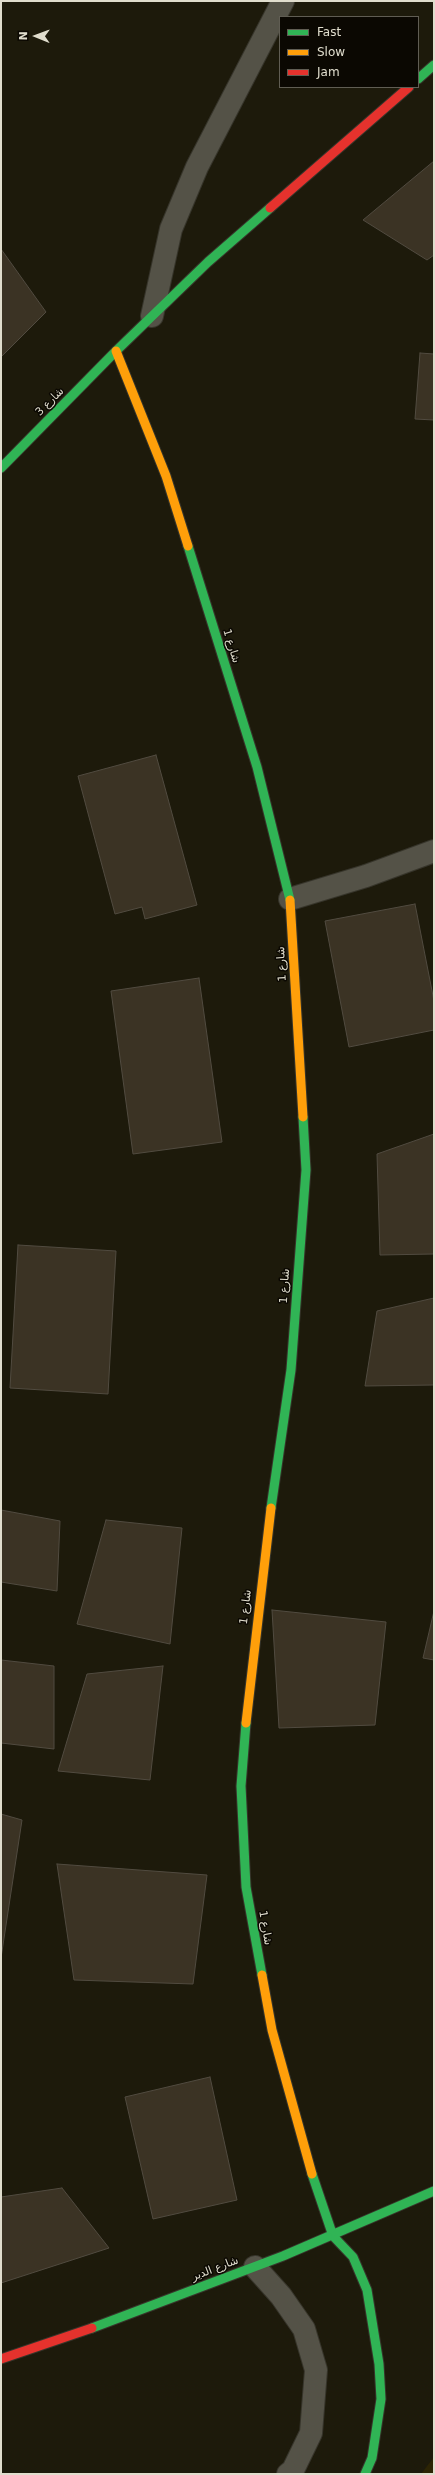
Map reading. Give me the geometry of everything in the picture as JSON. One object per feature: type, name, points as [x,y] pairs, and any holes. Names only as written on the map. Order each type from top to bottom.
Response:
[{"type":"street","points":[[152,316],[170,229],[197,167],[283,1]]},
{"type":"street","points":[[419,78],[434,65]]},
{"type":"street","name":"شارع 3","points":[[1,468],[116,351],[208,262],[408,88]]},
{"type":"street","name":"شارع 1","points":[[116,351],[166,476],[257,767],[290,899],[306,1170],[291,1370],[269,1519],[248,1689],[241,1786],[246,1887],[272,2030],[302,2143],[333,2236]]},
{"type":"street","points":[[290,899],[366,876],[434,850]]},
{"type":"street","name":"شارع الدير","points":[[1,2359],[88,2330],[255,2267],[333,2236],[434,2191]]},
{"type":"street","points":[[333,2236],[353,2257],[367,2290],[379,2364],[381,2399],[378,2427],[372,2458],[365,2474]]},
{"type":"street","points":[[255,2267],[281,2296],[304,2329],[316,2370],[311,2433],[293,2470],[288,2474]]},
{"type":"shaded area","points":[[434,2457],[434,2474],[421,2474]]},
{"type":"building","points":[[434,161],[434,255],[427,260],[363,220]]},
{"type":"building","points":[[1,249],[46,312],[1,357]]},
{"type":"building","points":[[420,353],[434,354],[434,420],[415,419]]},
{"type":"building","points":[[156,755],[197,905],[145,919],[142,907],[115,914],[78,776]]},
{"type":"building","points":[[415,904],[434,1001],[434,1030],[349,1047],[325,921]]},
{"type":"building","points":[[199,978],[222,1142],[133,1154],[111,991]]},
{"type":"building","points":[[434,1134],[434,1254],[380,1255],[377,1154]]},
{"type":"building","points":[[18,1245],[116,1251],[108,1394],[10,1388]]},
{"type":"building","points":[[434,1298],[434,1385],[365,1386],[377,1311]]},
{"type":"building","points":[[1,1510],[60,1521],[57,1591],[1,1582]]},
{"type":"building","points":[[106,1520],[182,1528],[170,1644],[77,1624]]},
{"type":"building","points":[[272,1610],[386,1622],[375,1725],[279,1728]]},
{"type":"building","points":[[434,1611],[434,1660],[423,1658]]},
{"type":"building","points":[[1,1660],[54,1666],[54,1749],[1,1743]]},
{"type":"building","points":[[163,1666],[150,1780],[58,1771],[87,1674]]},
{"type":"building","points":[[1,1814],[22,1820],[1,1958]]},
{"type":"building","points":[[57,1864],[207,1875],[193,1984],[74,1980]]},
{"type":"building","points":[[210,2077],[237,2200],[153,2219],[125,2097]]},
{"type":"building","points":[[62,2188],[109,2248],[1,2283],[1,2197]]},
{"type":"traffic: fast","points":[[419,78],[434,65]]},
{"type":"traffic: fast","points":[[1,468],[116,351],[208,262],[270,208]]},
{"type":"traffic: fast","points":[[188,546],[257,767],[290,900]]},
{"type":"traffic: fast","points":[[271,1508],[291,1370],[306,1170],[303,1117]]},
{"type":"traffic: fast","points":[[246,1723],[241,1786],[246,1887],[262,1975]]},
{"type":"traffic: fast","points":[[312,2174],[333,2236],[353,2257],[367,2290],[379,2364],[381,2399],[372,2458],[365,2474]]},
{"type":"traffic: fast","points":[[92,2328],[283,2256],[434,2191]]},
{"type":"traffic: slow","points":[[116,351],[166,476],[188,546]]},
{"type":"traffic: slow","points":[[290,900],[303,1117]]},
{"type":"traffic: slow","points":[[246,1723],[271,1508]]},
{"type":"traffic: slow","points":[[262,1975],[272,2030],[312,2174]]},
{"type":"traffic: jam","points":[[270,208],[408,88]]},
{"type":"traffic: jam","points":[[1,2359],[92,2328]]}]
